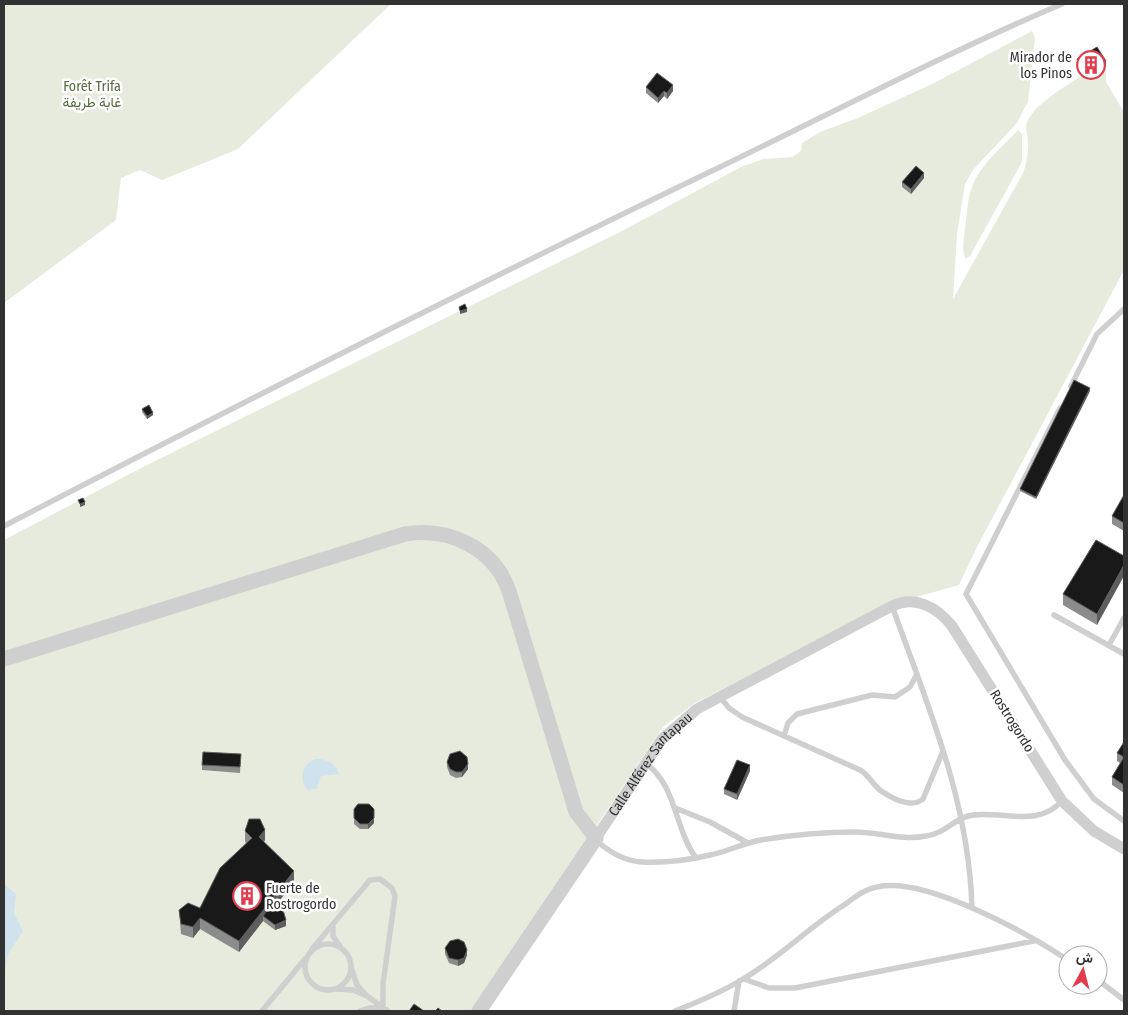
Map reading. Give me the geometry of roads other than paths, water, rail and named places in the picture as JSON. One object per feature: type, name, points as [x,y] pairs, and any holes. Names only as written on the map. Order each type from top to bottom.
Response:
[{"type":"street","points":[[4,660],[405,534],[420,531],[437,533],[457,539],[473,546],[490,558],[504,577],[576,812],[595,838]]},
{"type":"street","name":"Rostrogordo","points":[[895,605],[925,604],[945,618],[1062,801],[1094,831],[1124,849]]},
{"type":"street","name":"Calle Alférez Santapau","points":[[479,1011],[662,739],[677,725],[719,696],[895,605]]},
{"type":"lane","points":[[4,526],[228,410],[464,292],[820,118],[1062,4]]},
{"type":"lane","points":[[1070,389],[1097,334],[1124,309]]},
{"type":"lane","points":[[1065,398],[966,594],[1065,760],[1094,799],[1124,821]]},
{"type":"lane","points":[[895,605],[916,674],[944,751],[962,816],[969,858],[972,908]]},
{"type":"lane","points":[[1054,615],[1124,654]]},
{"type":"lane","points":[[1109,645],[1124,618]]},
{"type":"lane","points":[[784,736],[788,723],[797,714],[872,695],[895,697],[910,687],[916,674]]},
{"type":"lane","points":[[719,696],[735,713],[860,770],[880,790],[908,804],[917,803],[924,798],[944,751]]},
{"type":"lane","points":[[645,763],[662,779],[675,808],[687,843],[696,858]]},
{"type":"lane","points":[[595,838],[617,855],[634,861],[696,858],[760,840],[854,832],[916,838],[944,832],[962,816],[993,814],[1030,818],[1045,814],[1062,801]]},
{"type":"lane","points":[[675,808],[710,822],[748,843]]},
{"type":"lane","points":[[262,1011],[370,880],[380,879],[392,888],[395,902],[383,984],[385,1010]]},
{"type":"lane","points":[[675,1011],[742,980],[838,909],[863,892],[876,887],[892,885],[918,888],[947,896],[1058,954]]},
{"type":"lane","points":[[333,926],[333,936],[349,957],[352,976],[367,996]]},
{"type":"lane","points":[[742,980],[769,988],[795,988],[1034,941]]},
{"type":"lane","points":[[312,949],[319,945],[330,943],[342,948]]},
{"type":"lane","points":[[306,957],[305,967],[307,976],[313,985],[324,990],[353,990],[367,996],[385,1010]]},
{"type":"lane","points":[[335,989],[344,983],[350,974],[351,966]]},
{"type":"lane","points":[[734,1011],[742,980]]},
{"type":"lane","points":[[1108,988],[1124,1000]]},
{"type":"lane","points":[[360,1011],[368,1008],[385,1010]]},
{"type":"water","points":[[316,759],[331,762],[339,774],[321,776],[317,788],[308,790],[303,781],[303,772],[307,764]]},
{"type":"water","points":[[4,884],[16,894],[14,913],[23,931],[8,954],[4,978]]},
{"type":"place","name":"Mirador de los Pinos","points":[[1091,65]]},
{"type":"place","name":"Fuerte de Rostrogordo","points":[[247,896]]},
{"type":"park label","name":"Forêt Trifa غابة طريفة","points":[[92,94]]}]
